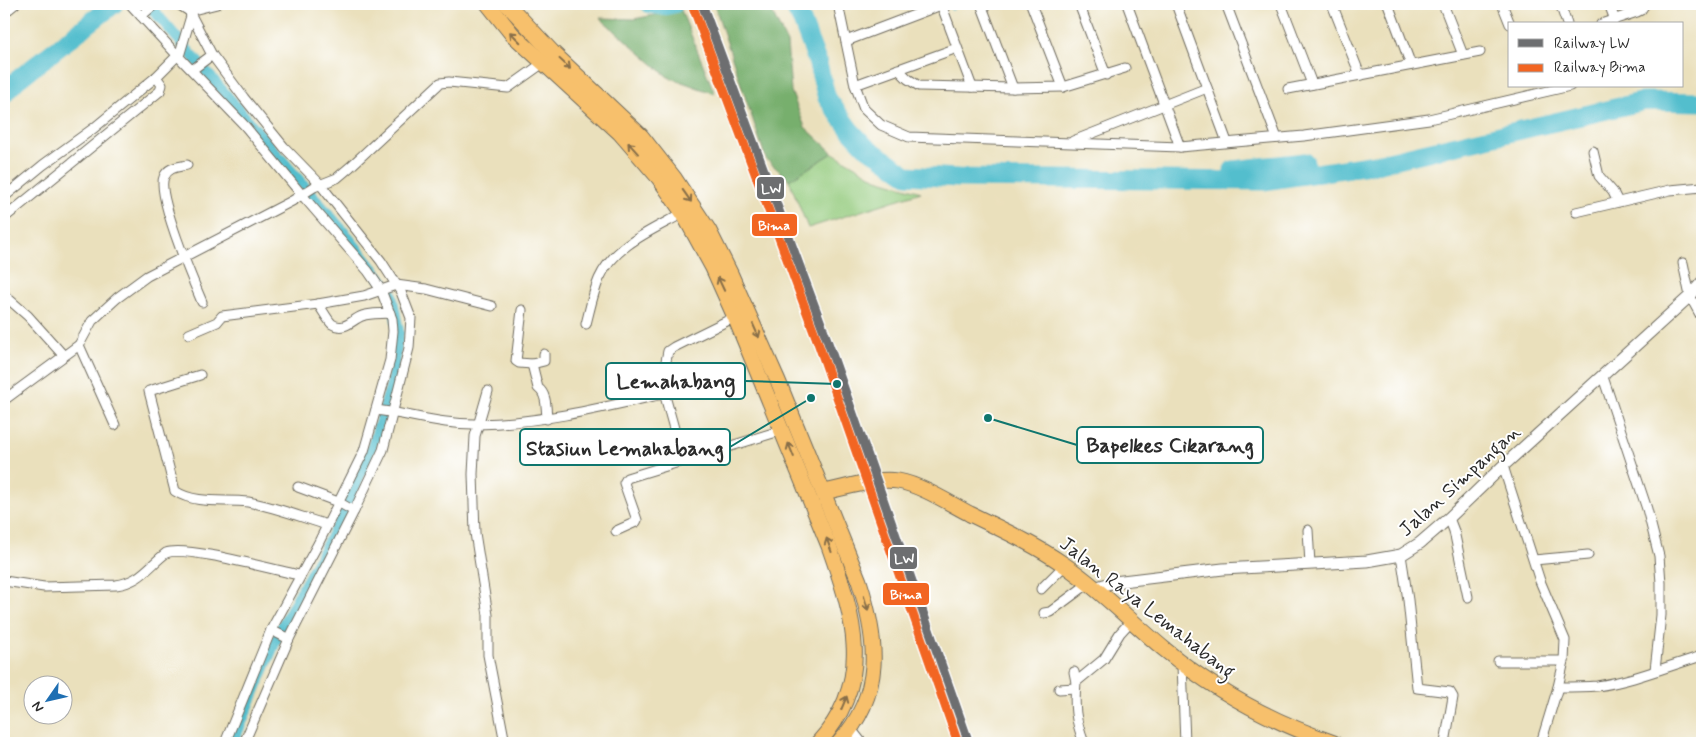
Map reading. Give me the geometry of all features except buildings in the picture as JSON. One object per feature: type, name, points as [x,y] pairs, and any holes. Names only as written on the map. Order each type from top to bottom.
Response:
[{"type":"main road","points":[[488,4],[512,34],[620,133],[659,178],[683,213],[713,268],[736,317],[829,546],[843,584],[851,617],[855,661],[851,684],[838,716],[831,728],[818,743]]},
{"type":"main road","points":[[507,4],[552,52],[641,136],[692,204],[709,231],[730,272],[778,380],[824,492],[868,609],[874,645],[873,672],[868,692],[857,719],[851,730],[839,743]]},
{"type":"main road","name":"Jalan Raya Lemahabang","points":[[824,492],[888,480],[899,481],[923,490],[1044,551],[1091,586],[1182,664],[1228,696],[1319,741],[1334,743]]},
{"type":"street","points":[[4,13],[15,4]]},
{"type":"street","points":[[130,4],[141,13],[245,126],[368,271],[388,287],[401,292],[411,318],[409,348],[383,450],[347,507],[326,548],[244,743]]},
{"type":"street","points":[[141,13],[155,4]]},
{"type":"street","points":[[178,4],[190,14],[210,56],[381,261],[388,287],[393,331],[390,360],[379,411],[364,451],[347,507],[327,525],[326,548],[299,576],[225,743]]},
{"type":"street","points":[[190,14],[217,4]]},
{"type":"street","points":[[838,4],[855,85],[864,109],[881,125],[909,137],[1180,147],[1277,138],[1429,119],[1535,90],[1552,88]]},
{"type":"street","points":[[846,41],[941,4],[972,87]]},
{"type":"street","points":[[981,4],[1013,88]]},
{"type":"street","points":[[1031,4],[1063,87]]},
{"type":"street","points":[[1080,4],[1106,75]]},
{"type":"street","points":[[1127,4],[1180,147]]},
{"type":"street","points":[[1176,4],[1228,142]]},
{"type":"street","points":[[1226,4],[1277,138]]},
{"type":"street","points":[[1281,4],[1312,84]]},
{"type":"street","points":[[1332,4],[1360,75]]},
{"type":"street","points":[[1388,4],[1411,65]]},
{"type":"street","points":[[1443,4],[1463,56]]},
{"type":"street","points":[[1502,4],[1509,22]]},
{"type":"street","points":[[1560,4],[1566,22]]},
{"type":"street","points":[[1609,4],[1615,20]]},
{"type":"street","points":[[1608,22],[1641,10],[1645,4]]},
{"type":"street","points":[[4,197],[16,197],[53,178],[98,133],[159,81],[179,55],[188,29],[190,14]]},
{"type":"street","points":[[855,85],[957,48]]},
{"type":"street","points":[[1288,88],[1480,52]]},
{"type":"street","points":[[193,69],[210,56]]},
{"type":"street","points":[[4,400],[79,345],[92,322],[117,298],[147,276],[317,186],[330,182],[350,168],[440,83],[449,82],[508,88],[543,63]]},
{"type":"street","points":[[898,69],[919,86],[1013,88],[1063,87],[1125,68]]},
{"type":"street","points":[[1069,143],[1207,88]]},
{"type":"street","points":[[4,218],[16,197],[44,167],[98,133]]},
{"type":"street","points":[[1593,152],[1599,176],[1613,192],[1618,202]]},
{"type":"street","points":[[187,165],[170,169],[163,181],[168,212],[183,257],[202,302]]},
{"type":"street","points":[[44,167],[53,178]]},
{"type":"street","points":[[1576,212],[1670,190],[1702,187]]},
{"type":"street","points":[[586,324],[599,279],[611,259],[621,249],[683,213]]},
{"type":"street","points":[[1683,263],[1690,296],[1702,318]]},
{"type":"street","name":"Jalan Simpangan","points":[[1091,586],[1214,570],[1368,561],[1401,555],[1420,543],[1449,518],[1503,466],[1690,296],[1702,282]]},
{"type":"street","points":[[189,334],[217,322],[222,316],[318,304],[364,296],[388,287],[426,289],[492,306]]},
{"type":"street","points":[[4,295],[28,316],[64,356]]},
{"type":"street","points":[[318,304],[329,320],[337,326],[350,325],[362,316],[390,313]]},
{"type":"street","points":[[522,310],[516,361],[532,364],[544,361],[544,354]]},
{"type":"street","points":[[670,377],[666,361],[668,351],[736,317]]},
{"type":"street","points":[[79,345],[115,425]]},
{"type":"street","points":[[532,364],[538,388],[544,396],[547,419]]},
{"type":"street","points":[[200,375],[149,392],[175,491],[181,495],[198,499],[247,502],[327,525]]},
{"type":"street","points":[[1603,376],[1648,509],[1659,556],[1661,615],[1655,670]]},
{"type":"street","points":[[488,391],[475,436],[475,533],[488,615],[488,655],[505,743]]},
{"type":"street","points":[[379,411],[435,420],[477,424],[547,419],[662,394],[665,396],[683,461]]},
{"type":"street","points":[[616,531],[634,524],[637,520],[624,482],[627,478],[783,430]]},
{"type":"street","points":[[1503,466],[1540,581],[1564,636],[1564,661],[1541,743]]},
{"type":"street","points":[[298,487],[347,507]]},
{"type":"street","points":[[1449,518],[1454,531],[1468,597]]},
{"type":"street","points":[[1308,530],[1310,564]]},
{"type":"street","points":[[4,581],[44,587],[127,584],[171,550],[190,551],[299,576]]},
{"type":"street","points":[[1401,555],[1408,600],[1417,688],[1450,692],[1453,697],[1445,743]]},
{"type":"street","points":[[1534,560],[1588,555]]},
{"type":"street","points":[[1041,589],[1064,565]]},
{"type":"street","points":[[1044,613],[1050,612],[1091,586]]},
{"type":"street","points":[[1059,689],[1075,685],[1104,659],[1131,621]]},
{"type":"street","points":[[273,631],[287,638]]},
{"type":"street","points":[[1558,687],[1598,686],[1636,677],[1702,656]]},
{"type":"street","points":[[1498,661],[1564,661]]},
{"type":"street","points":[[1182,664],[1185,743]]},
{"type":"street","points":[[1074,672],[1074,711],[1077,726],[1084,743]]},
{"type":"street","points":[[851,730],[862,743]]},
{"type":"green space","points":[[714,4],[768,4],[787,43],[791,91],[805,127],[833,153],[789,180],[766,159]]},
{"type":"green space","points":[[681,10],[715,94],[668,77],[600,18],[634,19]]},
{"type":"green space","points":[[833,153],[877,179],[921,192],[808,228],[789,180]]},
{"type":"waterway","points":[[4,94],[17,80],[114,4]]},
{"type":"waterway","points":[[148,4],[376,272],[391,292],[399,333],[391,385],[374,441],[338,524],[282,626],[233,743]]},
{"type":"waterway","points":[[650,4],[664,6],[674,4]]},
{"type":"waterway","points":[[793,4],[802,21],[817,61],[827,98],[850,130],[865,146],[907,175],[958,178],[1264,181],[1376,164],[1645,101],[1702,102]]},
{"type":"waterway","points":[[950,4],[952,9]]},
{"type":"waterway","points":[[1233,170],[1305,162]]},
{"type":"rail line","name":"LW","points":[[702,4],[825,334],[969,743]]},
{"type":"rail line","name":"Bima","points":[[693,7],[816,337],[958,743]]},
{"type":"place","name":"Lemahabang","points":[[837,384]]},
{"type":"place","name":"Stasiun Lemahabang","points":[[811,398]]},
{"type":"place","name":"Bapelkes Cikarang","points":[[988,418]]}]
